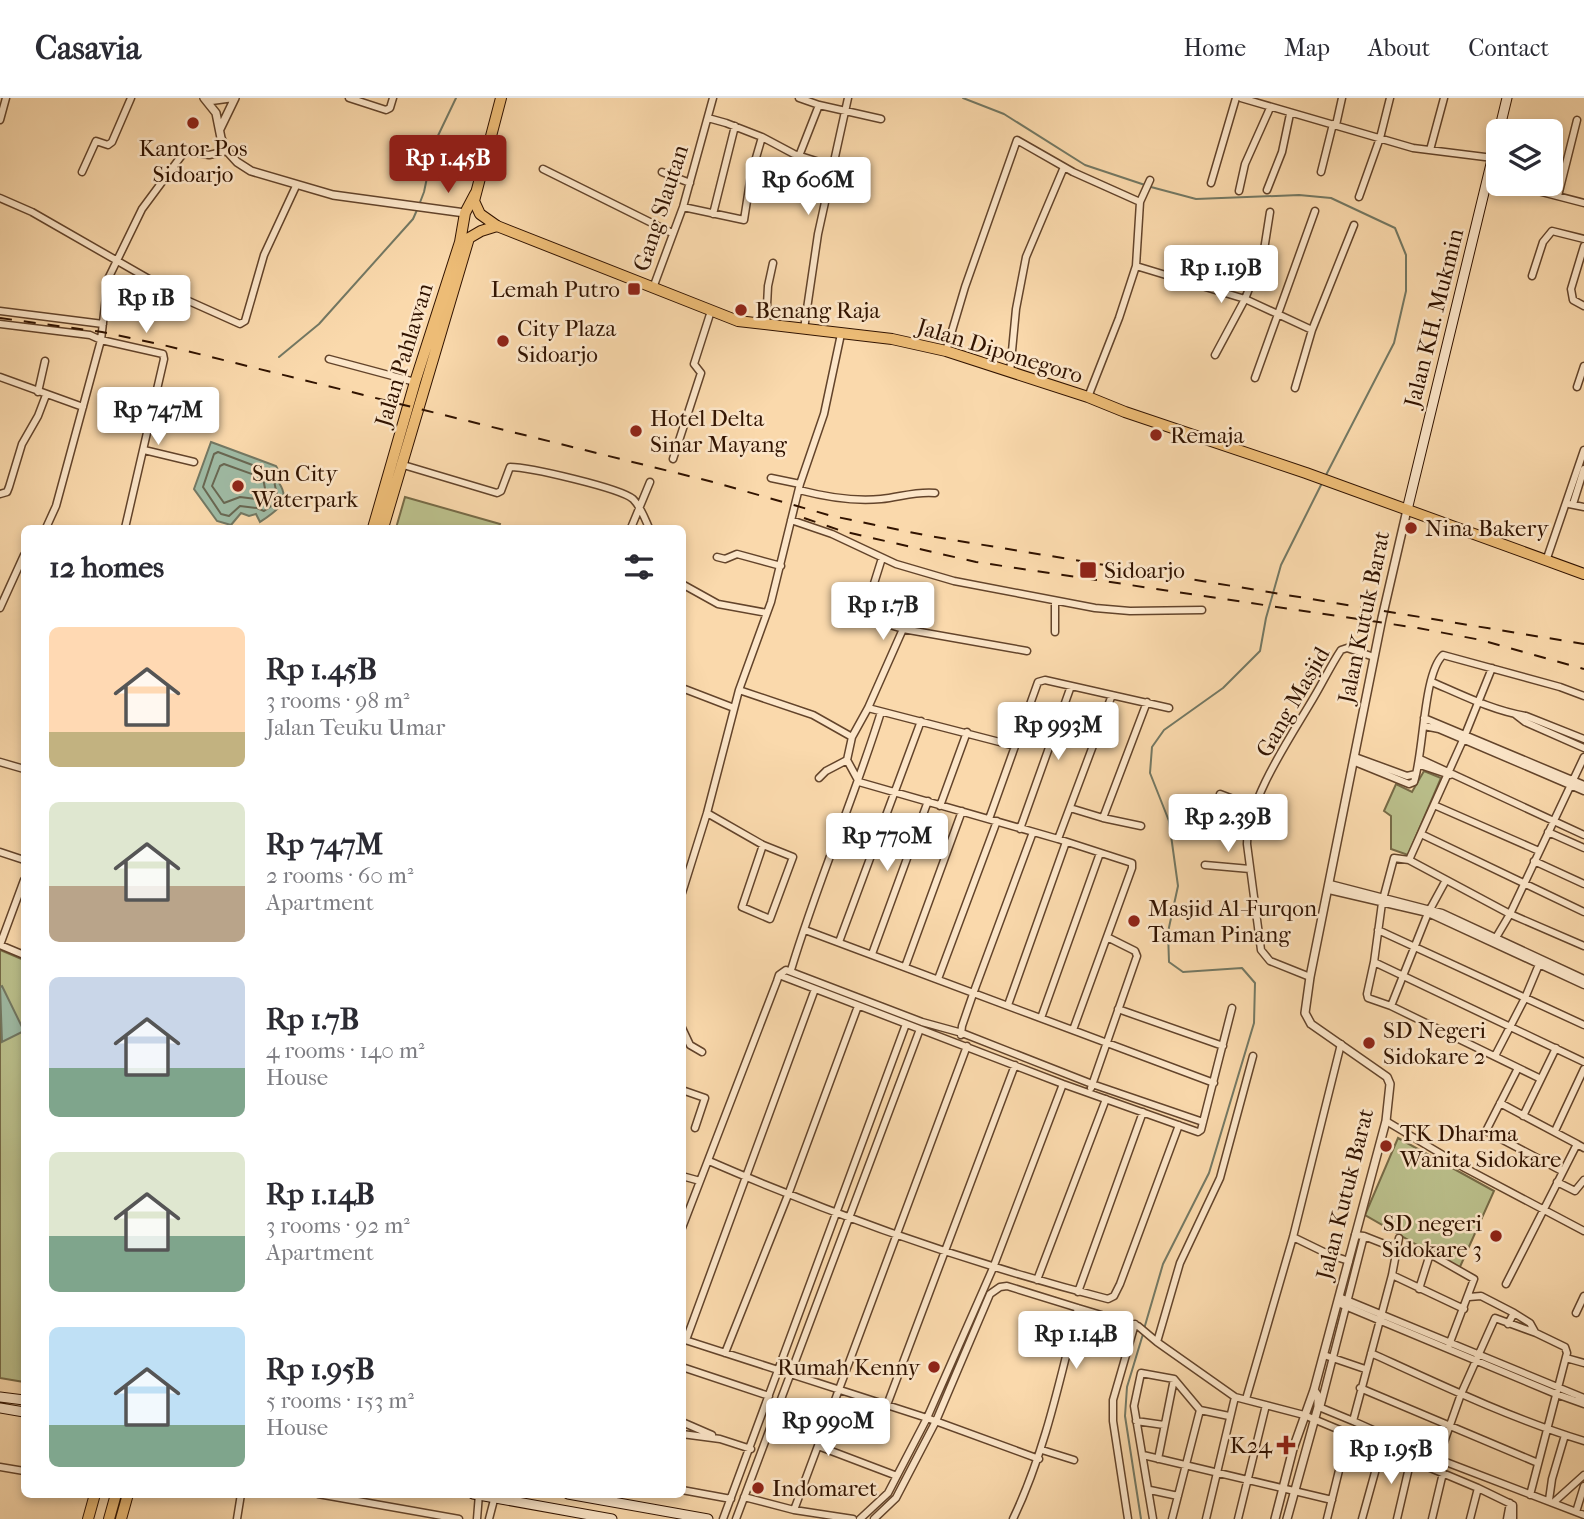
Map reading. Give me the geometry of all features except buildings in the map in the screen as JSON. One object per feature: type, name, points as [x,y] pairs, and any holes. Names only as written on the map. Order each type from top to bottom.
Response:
[{"type":"main road","name":"Jalan Pahlawan","points":[[384,525],[415,382],[460,242],[466,213],[475,194],[502,98]]},
{"type":"main road","name":"Jalan KH. Mukmin","points":[[1502,119],[1507,98]]},
{"type":"main road","name":"Jalan KH. Mukmin","points":[[1407,510],[1486,187]]},
{"type":"main road","points":[[475,194],[477,211],[498,226]]},
{"type":"main road","name":"Jalan Pahlawan","points":[[374,525],[467,244],[466,213]]},
{"type":"main road","points":[[467,244],[473,234],[498,226]]},
{"type":"main road","name":"Jalan Diponegoro","points":[[498,226],[738,321],[892,339],[946,351],[1306,473],[1584,574]]},
{"type":"main road","points":[[0,1397],[21,1400]]},
{"type":"main road","points":[[0,1408],[21,1412]]},
{"type":"main road","points":[[88,1519],[94,1498]]},
{"type":"main road","points":[[109,1519],[115,1498]]},
{"type":"main road","points":[[121,1519],[127,1498]]},
{"type":"main road","points":[[500,1498],[612,1519]]},
{"type":"main road","points":[[590,1498],[708,1519]]},
{"type":"main road","points":[[592,1516],[596,1499]]},
{"type":"street","points":[[0,120],[6,98]]},
{"type":"street","points":[[82,172],[96,141],[108,145],[112,142],[131,98]]},
{"type":"street","points":[[206,99],[232,98],[220,131]]},
{"type":"street","points":[[348,98],[386,110],[390,108],[393,98]]},
{"type":"street","name":"Gang Slautan","points":[[653,288],[683,207],[713,98]]},
{"type":"street","points":[[799,98],[819,106],[881,119]]},
{"type":"street","points":[[804,330],[818,234],[848,98]]},
{"type":"street","points":[[1211,183],[1238,98],[1413,148],[1486,164]]},
{"type":"street","points":[[1321,172],[1342,98]]},
{"type":"street","points":[[1359,197],[1380,138],[1390,98]]},
{"type":"street","points":[[1430,150],[1444,98]]},
{"type":"street","points":[[206,99],[216,113],[227,151],[251,171],[333,195],[466,213]]},
{"type":"street","points":[[799,156],[819,106]]},
{"type":"street","points":[[1239,191],[1245,164],[1270,108]]},
{"type":"street","points":[[1267,190],[1282,152],[1290,114]]},
{"type":"street","points":[[708,118],[762,137],[799,156],[832,166]]},
{"type":"street","points":[[1563,176],[1577,120]]},
{"type":"street","points":[[713,214],[735,127]]},
{"type":"street","points":[[683,207],[744,220],[751,175],[762,137]]},
{"type":"street","points":[[946,351],[965,287],[1017,140],[1095,183],[1140,200]]},
{"type":"street","points":[[47,525],[56,506],[101,340],[108,279],[116,260],[142,209],[185,151],[209,155],[227,151]]},
{"type":"street","points":[[1010,372],[1016,309],[1026,257],[1065,167]]},
{"type":"street","points":[[543,169],[672,233]]},
{"type":"street","points":[[662,172],[690,183]]},
{"type":"street","points":[[1088,397],[1119,318],[1136,265],[1140,200],[1150,180]]},
{"type":"street","points":[[0,198],[32,212],[182,298],[240,324],[245,321],[264,255],[296,186]]},
{"type":"street","points":[[1558,196],[1584,203]]},
{"type":"street","points":[[1255,378],[1315,211]]},
{"type":"street","points":[[1215,355],[1245,299],[1264,250],[1270,212]]},
{"type":"street","points":[[1295,388],[1312,330],[1354,225]]},
{"type":"street","points":[[1532,276],[1544,242],[1552,231],[1584,239]]},
{"type":"street","points":[[1584,246],[1571,289],[1573,300],[1584,306]]},
{"type":"street","points":[[766,325],[768,286],[774,263]]},
{"type":"street","points":[[1136,265],[1245,299],[1312,330]]},
{"type":"street","points":[[673,458],[702,373],[694,364],[710,311]]},
{"type":"street","points":[[0,312],[103,324]]},
{"type":"street","points":[[0,324],[90,335],[163,354],[126,525]]},
{"type":"street","points":[[686,880],[707,813],[739,690],[771,602],[800,487],[824,414],[841,334]]},
{"type":"street","points":[[328,359],[415,382]]},
{"type":"street","points":[[38,392],[45,360]]},
{"type":"street","points":[[1577,387],[1584,366]]},
{"type":"street","points":[[0,388],[2,378],[83,407]]},
{"type":"street","points":[[0,494],[7,492],[26,436],[46,395]]},
{"type":"street","points":[[144,450],[194,462]]},
{"type":"street","points":[[1570,504],[1584,450]]},
{"type":"street","points":[[396,463],[497,492],[502,489],[510,467],[530,469],[631,497],[641,502],[648,525]]},
{"type":"street","points":[[1546,562],[1584,469]]},
{"type":"street","points":[[771,478],[847,500],[880,499],[920,492],[935,494]]},
{"type":"street","points":[[632,525],[650,482]]},
{"type":"street","points":[[1570,504],[1584,507]]},
{"type":"street","name":"Jalan Kutuk Barat","points":[[1275,1519],[1304,1415],[1343,1301],[1355,1235],[1386,1121],[1390,1084],[1387,1077],[1308,1020],[1306,1013],[1310,976],[1330,887],[1374,657],[1407,510]]},
{"type":"street","points":[[791,520],[832,534],[882,558],[931,576],[1055,601],[1130,611],[1202,610]]},
{"type":"street","points":[[717,557],[725,559],[737,554],[780,566]]},
{"type":"street","points":[[882,558],[871,593],[892,600],[890,625],[1027,651]]},
{"type":"street","points":[[1,605],[21,562]]},
{"type":"street","points":[[686,586],[718,604],[767,613]]},
{"type":"street","points":[[1055,601],[1055,632]]},
{"type":"street","points":[[903,629],[852,737],[847,760],[859,782],[1129,861],[1132,867],[1073,1030]]},
{"type":"street","name":"Gang Masjid","points":[[1310,976],[1275,964],[1265,957],[1261,950],[1247,837],[1254,807],[1293,731],[1341,650],[1347,648],[1374,657]]},
{"type":"street","points":[[1355,760],[1409,784],[1414,782],[1420,762],[1432,682],[1437,662],[1443,655],[1584,696]]},
{"type":"street","points":[[1409,860],[1449,773],[1492,668]]},
{"type":"street","points":[[938,979],[1038,681],[1045,680],[1169,708]]},
{"type":"street","points":[[1432,682],[1584,740]]},
{"type":"street","points":[[1020,829],[1071,686]]},
{"type":"street","points":[[686,690],[734,708]]},
{"type":"street","points":[[739,690],[813,715],[852,737]]},
{"type":"street","points":[[1058,839],[1112,695]]},
{"type":"street","points":[[1103,818],[1147,702]]},
{"type":"street","points":[[868,708],[1015,746]]},
{"type":"street","points":[[791,970],[859,782],[881,712]]},
{"type":"street","points":[[1516,715],[1525,722],[1584,748]]},
{"type":"street","points":[[839,942],[921,721]]},
{"type":"street","points":[[1424,722],[1517,759],[1584,791]]},
{"type":"street","points":[[940,806],[967,732]]},
{"type":"street","points":[[1494,940],[1510,914],[1584,757]]},
{"type":"street","points":[[819,778],[826,771],[847,760]]},
{"type":"street","points":[[0,762],[21,768]]},
{"type":"street","points":[[1420,762],[1584,835]]},
{"type":"street","points":[[1572,783],[1584,785]]},
{"type":"street","points":[[1220,794],[1254,807]]},
{"type":"street","points":[[872,954],[928,801]]},
{"type":"street","points":[[1434,805],[1539,851]]},
{"type":"street","points":[[1070,808],[1141,826]]},
{"type":"street","points":[[905,967],[962,811]]},
{"type":"street","points":[[707,813],[763,845],[794,858],[770,919],[742,907],[763,845]]},
{"type":"street","points":[[958,1042],[1033,832]]},
{"type":"street","points":[[1548,832],[1584,848]]},
{"type":"street","points":[[1421,834],[1584,912]]},
{"type":"street","points":[[1008,1005],[1066,842]]},
{"type":"street","points":[[0,852],[21,859]]},
{"type":"street","points":[[1041,1018],[1100,852]]},
{"type":"street","points":[[1541,1079],[1367,996],[1383,900],[1395,857],[1409,860],[1510,914],[1584,946]]},
{"type":"street","points":[[1534,861],[1584,884]]},
{"type":"street","points":[[1205,865],[1250,869]]},
{"type":"street","points":[[1391,1006],[1429,911],[1446,880]]},
{"type":"street","points":[[1330,887],[1429,911],[1584,985]]},
{"type":"street","points":[[21,889],[0,945],[21,954]]},
{"type":"street","points":[[17,900],[21,901]]},
{"type":"street","points":[[805,930],[1214,1083]]},
{"type":"street","points":[[1378,930],[1584,1025]]},
{"type":"street","points":[[1089,1093],[1136,953],[1107,937]]},
{"type":"street","points":[[1374,962],[1584,1062]]},
{"type":"street","points":[[1540,962],[1584,979]]},
{"type":"street","points":[[1494,1056],[1525,998],[1540,962]]},
{"type":"street","points":[[686,1218],[783,970],[791,970],[922,1022],[954,1030],[962,1029],[1092,1084],[1203,1122]]},
{"type":"street","points":[[779,975],[950,1038],[1063,1084],[1199,1132],[1232,1008]]},
{"type":"street","points":[[686,1334],[815,989]]},
{"type":"street","points":[[725,1353],[788,1195],[858,1006]]},
{"type":"street","points":[[1118,1009],[1223,1046]]},
{"type":"street","points":[[723,1519],[906,1024]]},
{"type":"street","points":[[736,1519],[920,1029]]},
{"type":"street","points":[[950,1038],[954,1030]]},
{"type":"street","points":[[686,1036],[691,1045],[702,1052]]},
{"type":"street","points":[[1246,1399],[1293,1237],[1341,1044]]},
{"type":"street","points":[[794,1510],[967,1046]]},
{"type":"street","points":[[1523,1116],[1556,1048]]},
{"type":"street","points":[[1154,1339],[1180,1263],[1220,1178],[1253,1056]]},
{"type":"street","points":[[887,1405],[1015,1065]]},
{"type":"street","points":[[1518,1068],[1486,1129],[1487,1132],[1562,1171]]},
{"type":"street","points":[[1555,1131],[1584,1069]]},
{"type":"street","points":[[860,1519],[888,1493],[927,1418],[993,1268],[1063,1084]]},
{"type":"street","points":[[686,1091],[705,1098],[695,1128]]},
{"type":"street","points":[[1037,1280],[1106,1099]]},
{"type":"street","points":[[1500,1103],[1582,1146],[1562,1171],[1506,1284]]},
{"type":"street","points":[[1078,1292],[1143,1112]]},
{"type":"street","points":[[1386,1121],[1463,1167],[1584,1231]]},
{"type":"street","points":[[709,1161],[788,1195],[993,1268],[1108,1299],[1114,1296],[1179,1125]]},
{"type":"street","points":[[686,1177],[700,1181]]},
{"type":"street","points":[[1557,1182],[1575,1191],[1584,1179]]},
{"type":"street","points":[[1355,1235],[1396,1249]]},
{"type":"street","points":[[1287,1519],[1333,1358],[1343,1301],[1364,1236]]},
{"type":"street","points":[[1293,1237],[1349,1261]]},
{"type":"street","points":[[1353,1421],[1392,1275],[1399,1238]]},
{"type":"street","points":[[1419,1289],[1430,1254],[1474,1279],[1449,1345]]},
{"type":"street","points":[[1392,1275],[1464,1309]]},
{"type":"street","points":[[874,1519],[896,1498],[936,1421],[990,1294],[1007,1286],[1137,1325],[1235,1397],[1304,1415],[1478,1488],[1515,1507],[1513,1519]]},
{"type":"street","points":[[1469,1297],[1478,1295],[1514,1313],[1530,1324],[1536,1333]]},
{"type":"street","points":[[1576,1312],[1584,1296]]},
{"type":"street","points":[[1343,1301],[1584,1404]]},
{"type":"street","points":[[1438,1459],[1461,1394],[1500,1306]]},
{"type":"street","points":[[1013,1519],[1042,1450],[1078,1308]]},
{"type":"street","points":[[1508,1324],[1514,1313]]},
{"type":"street","points":[[1495,1318],[1565,1347],[1566,1358],[1530,1495]]},
{"type":"street","points":[[1128,1519],[1113,1421],[1113,1400],[1137,1325]]},
{"type":"street","points":[[686,1340],[936,1421],[1039,1459]]},
{"type":"street","points":[[1371,1353],[1548,1430],[1584,1441]]},
{"type":"street","points":[[1324,1355],[1365,1369]]},
{"type":"street","points":[[1566,1358],[1584,1363]]},
{"type":"street","points":[[686,1368],[769,1396]]},
{"type":"street","points":[[1153,1519],[1134,1402],[1141,1374],[1174,1380],[1200,1410],[1229,1416]]},
{"type":"street","points":[[1158,1459],[1174,1380]]},
{"type":"street","points":[[1360,1388],[1538,1463]]},
{"type":"street","name":"Jalan Kutuk Barat","points":[[1314,1390],[1318,1396],[1319,1407]]},
{"type":"street","points":[[1557,1391],[1584,1398]]},
{"type":"street","points":[[1206,1519],[1235,1397]]},
{"type":"street","points":[[1238,1519],[1266,1405]]},
{"type":"street","points":[[1319,1407],[1438,1459],[1584,1515]]},
{"type":"street","points":[[1172,1519],[1200,1410]]},
{"type":"street","points":[[1136,1421],[1164,1425]]},
{"type":"street","points":[[686,1424],[720,1439],[751,1448]]},
{"type":"street","points":[[1326,1519],[1348,1434]]},
{"type":"street","points":[[686,1435],[720,1439]]},
{"type":"street","points":[[1552,1501],[1552,1479],[1565,1435]]},
{"type":"street","points":[[818,1446],[897,1476]]},
{"type":"street","points":[[1362,1519],[1381,1447]]},
{"type":"street","points":[[1042,1450],[1074,1460]]},
{"type":"street","points":[[1143,1455],[1332,1500]]},
{"type":"street","points":[[1397,1519],[1411,1459]]},
{"type":"street","points":[[0,1467],[21,1470]]},
{"type":"street","points":[[1432,1519],[1443,1473]]},
{"type":"street","points":[[1552,1501],[1584,1475]]},
{"type":"street","points":[[1576,1512],[1584,1486]]},
{"type":"street","points":[[1471,1519],[1478,1488]]},
{"type":"street","points":[[1150,1490],[1178,1496]]},
{"type":"street","points":[[686,1491],[731,1499]]},
{"type":"street","points":[[744,1497],[794,1510],[853,1519]]},
{"type":"street","points":[[235,1519],[238,1498]]},
{"type":"street","points":[[341,1498],[459,1519]]},
{"type":"street","points":[[477,1498],[477,1519]]},
{"type":"street","points":[[489,1519],[495,1498]]},
{"type":"street","points":[[1507,1519],[1510,1503]]},
{"type":"green space","points":[[405,497],[500,524],[500,525],[397,525]]},
{"type":"green space","points":[[1424,771],[1441,778],[1408,855],[1391,849],[1391,816],[1384,811],[1396,784],[1412,792]]},
{"type":"green space","points":[[0,950],[21,959],[21,1382],[0,1378]]},
{"type":"green space","points":[[1398,1138],[1494,1191],[1459,1269],[1365,1215]]},
{"type":"water","name":"Sun City Waterpark","points":[[211,442],[276,466],[284,480],[279,483],[284,496],[280,506],[260,522],[256,514],[249,516],[241,513],[231,525],[217,521],[194,489]]},
{"type":"water","points":[[2,986],[21,1025],[21,1032],[2,1042]]},
{"type":"waterway","points":[[419,205],[434,144],[456,98]]},
{"type":"waterway","points":[[963,98],[1004,114],[1085,165],[1145,185]]},
{"type":"waterway","points":[[1151,187],[1196,199],[1299,195],[1331,198],[1395,228],[1406,255],[1406,291],[1394,343],[1326,475]]},
{"type":"waterway","points":[[279,357],[319,324],[413,219],[417,210]]},
{"type":"waterway","points":[[1144,1329],[1163,1264],[1209,1173],[1254,1023],[1255,983],[1242,968],[1183,972],[1169,962],[1168,932],[1178,886],[1169,821],[1150,773],[1152,747],[1164,730],[1223,688],[1260,651],[1281,565],[1322,483]]},
{"type":"waterway","points":[[1141,1519],[1125,1416],[1127,1387],[1143,1334]]},
{"type":"railway","points":[[0,318],[102,332],[163,345],[713,482],[832,516],[929,536],[1584,644]]},
{"type":"railway","points":[[804,518],[842,531],[976,562],[1418,628],[1481,640],[1584,669]]},
{"type":"place","name":"Kantor Pos Sidoarjo","points":[[193,123]]},
{"type":"place","name":"Lemah Putro","points":[[634,289]]},
{"type":"place","name":"Benang Raja","points":[[741,310]]},
{"type":"place","name":"City Plaza Sidoarjo","points":[[503,341]]},
{"type":"place","name":"Hotel Delta Sinar Mayang","points":[[636,431]]},
{"type":"place","name":"Remaja","points":[[1156,435]]},
{"type":"place","name":"Sun City Waterpark","points":[[238,486]]},
{"type":"place","name":"Nina Bakery","points":[[1411,528]]},
{"type":"place","name":"Sidoarjo","points":[[1088,570]]},
{"type":"place","name":"Masjid Al-Furqon Taman Pinang","points":[[1134,921]]},
{"type":"place","name":"SD Negeri Sidokare 2","points":[[1369,1043]]},
{"type":"place","name":"TK Dharma Wanita Sidokare","points":[[1386,1146]]},
{"type":"place","name":"SD negeri Sidokare 3","points":[[1496,1236]]},
{"type":"place","name":"Rumah Kenny","points":[[934,1367]]},
{"type":"place","name":"K24","points":[[1286,1445]]},
{"type":"place","name":"Indomaret","points":[[758,1488]]}]
